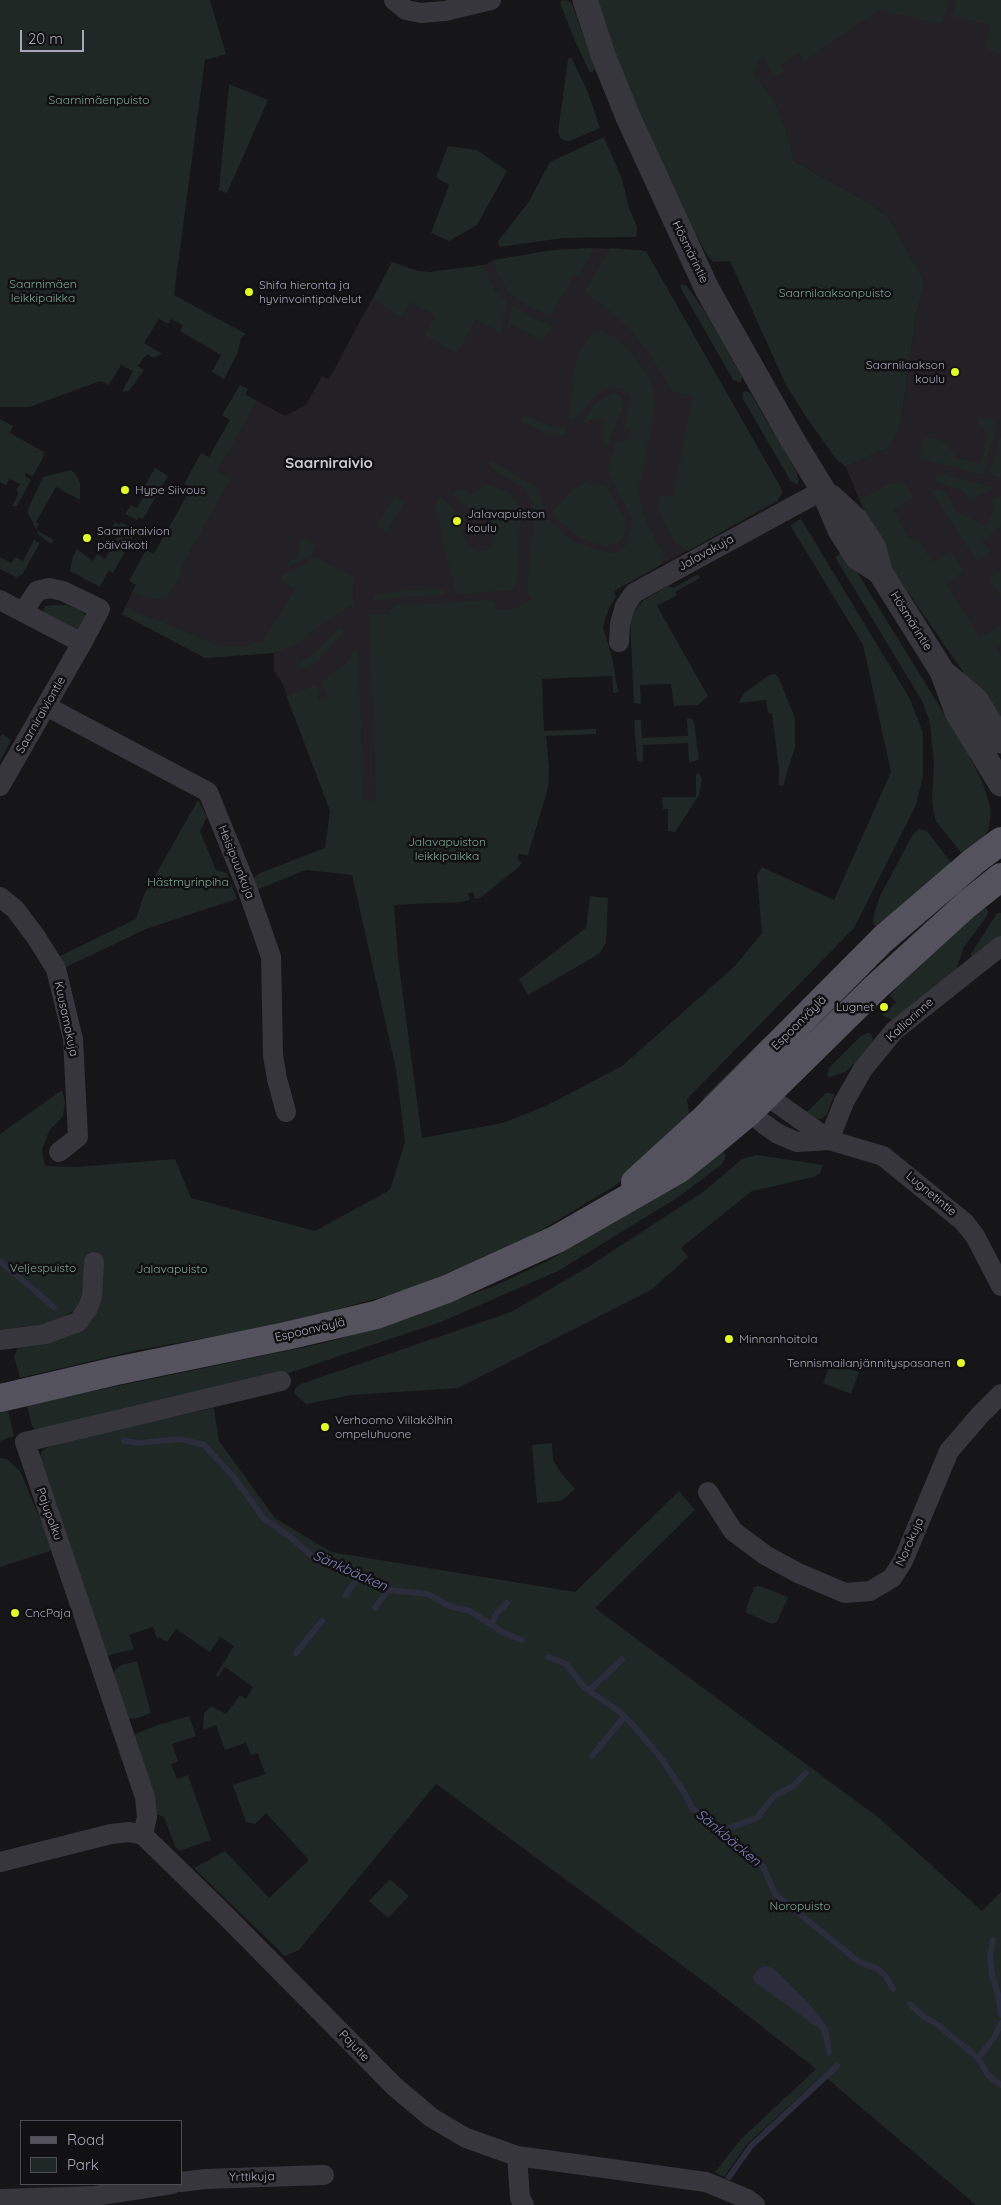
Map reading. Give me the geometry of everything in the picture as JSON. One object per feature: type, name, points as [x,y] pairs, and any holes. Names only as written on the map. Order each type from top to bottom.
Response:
[{"type":"main road","name":"Espoonväylä","points":[[604,1212],[738,1085],[883,940],[974,861],[1001,841]]},
{"type":"main road","name":"Espoonväylä","points":[[0,1398],[33,1389],[286,1336],[376,1315],[447,1289],[557,1239],[679,1169],[758,1104],[876,987],[966,905],[1001,877]]},
{"type":"street","points":[[394,0],[406,10],[421,12],[445,11],[491,0]]},
{"type":"street","name":"Hösmärintie","points":[[585,0],[603,55],[630,122],[708,289],[793,441],[823,490],[856,520],[874,548],[880,572],[942,671],[957,712],[1001,784]]},
{"type":"street","name":"Jalavakuja","points":[[620,642],[620,624],[625,606],[634,593],[823,490]]},
{"type":"street","name":"Saarniraiviontie","points":[[0,786],[100,609],[63,591],[49,588],[37,591],[23,612]]},
{"type":"street","points":[[0,600],[82,643]]},
{"type":"street","name":"Hösmärintie","points":[[942,671],[976,700],[1001,741]]},
{"type":"street","name":"Heisipuunkuja","points":[[46,706],[208,792],[247,888],[272,957],[273,1055],[286,1112]]},
{"type":"street","name":"Kuusamakuja","points":[[0,897],[15,909],[36,937],[56,969],[73,1039],[78,1137],[59,1152]]},
{"type":"street","name":"Kalliorinne","points":[[829,1140],[844,1102],[863,1069],[894,1031],[1001,946]]},
{"type":"street","points":[[738,1085],[758,1104]]},
{"type":"street","name":"Lugnetintie","points":[[758,1104],[778,1134],[797,1142],[829,1140],[883,1156],[964,1222],[975,1236],[1001,1286]]},
{"type":"street","points":[[0,1340],[45,1334],[78,1322],[88,1308],[92,1297],[94,1262]]},
{"type":"street","name":"Pajupolku","points":[[143,1835],[147,1817],[145,1797],[25,1442],[281,1381]]},
{"type":"street","name":"Norokuja","points":[[708,1492],[733,1530],[765,1555],[798,1573],[845,1593],[870,1591],[892,1578],[903,1561],[949,1451],[1001,1394]]},
{"type":"street","points":[[0,1862],[111,1834],[129,1832],[143,1835]]},
{"type":"street","name":"Pajutie","points":[[143,1835],[413,2104],[432,2118],[466,2138],[517,2156],[706,2182],[747,2199],[755,2205]]},
{"type":"street","points":[[517,2156],[517,2203]]},
{"type":"street","name":"Yrttikuja","points":[[182,2182],[205,2178],[324,2175]]},
{"type":"street","points":[[0,2199],[95,2196],[166,2185]]},
{"type":"shaded area","name":"Saarnilaakson koulu","points":[[842,0],[1001,0],[1001,713],[881,553],[846,467],[885,449],[902,414],[916,316],[925,282],[889,218],[874,206],[794,161],[786,128],[773,99],[754,73],[762,55]]},
{"type":"shaded area","name":"Jalavapuiston koulu","points":[[592,248],[641,250],[781,488],[782,494],[777,501],[614,591],[539,601],[518,795],[328,804],[282,683],[274,671],[274,653],[205,658],[122,614],[132,592],[245,394],[285,416],[306,405],[322,376],[329,379],[392,262],[418,271],[430,272],[484,265],[494,260],[554,250]]},
{"type":"green space","name":"Saarnimäenpuisto","points":[[0,0],[210,0],[226,54],[205,60],[174,295],[246,334],[241,338],[237,354],[224,379],[212,372],[221,355],[180,331],[183,325],[171,319],[168,324],[159,319],[144,343],[162,354],[153,358],[147,354],[138,366],[144,370],[129,391],[122,392],[133,371],[121,365],[109,385],[100,381],[30,407],[0,407]]},
{"type":"green space","points":[[562,0],[569,1],[572,4],[595,69],[592,73],[589,71],[576,43],[560,3]]},
{"type":"green space","name":"Saarnilaaksonpuisto","points":[[594,0],[948,0],[942,24],[878,10],[804,61],[799,53],[781,64],[785,72],[774,76],[762,56],[754,73],[773,99],[786,128],[794,161],[874,206],[889,218],[925,282],[916,316],[902,414],[894,441],[885,449],[846,467],[837,460],[806,417],[786,385],[730,261],[713,262],[707,255],[673,193],[641,123]]},
{"type":"green space","points":[[957,0],[1001,0],[1001,54],[986,48],[991,25],[952,16]]},
{"type":"green space","points":[[571,57],[588,92],[600,128],[566,141],[560,138],[558,132],[568,59]]},
{"type":"green space","points":[[229,84],[268,100],[227,193],[219,190]]},
{"type":"green space","points":[[604,137],[622,179],[629,208],[637,227],[636,237],[563,238],[499,247],[498,241],[528,203],[550,162]]},
{"type":"green space","points":[[448,146],[477,150],[507,171],[477,225],[449,241],[431,233],[449,185],[436,177]]},
{"type":"green space","points":[[592,248],[589,258],[579,274],[573,276],[552,314],[548,315],[520,302],[508,292],[495,267],[494,260],[553,250]]},
{"type":"green space","points":[[610,248],[646,251],[781,488],[782,494],[777,501],[688,551],[675,543],[660,515],[658,506],[661,495],[673,497],[693,396],[672,391],[651,356],[630,329],[585,292]]},
{"type":"green space","points":[[392,262],[418,271],[430,272],[484,265],[494,290],[506,301],[501,333],[476,319],[457,353],[425,335],[436,316],[410,302],[401,316],[373,300]]},
{"type":"green space","points":[[682,284],[687,286],[706,313],[742,377],[741,383],[733,380],[680,287]]},
{"type":"green space","points":[[513,305],[533,318],[553,326],[542,341],[511,324],[505,335]]},
{"type":"green space","name":"Jalavapuisto","points":[[595,331],[602,331],[613,336],[626,347],[644,370],[653,389],[655,407],[638,490],[643,515],[664,556],[660,565],[614,591],[616,597],[609,608],[603,627],[612,657],[618,692],[613,693],[612,676],[542,679],[544,731],[596,729],[596,734],[546,736],[549,767],[548,788],[528,855],[520,854],[517,859],[521,863],[520,866],[480,898],[475,899],[473,892],[468,893],[470,900],[461,902],[394,905],[398,958],[422,1138],[502,1123],[546,1106],[622,1066],[734,967],[762,933],[757,875],[762,867],[834,900],[891,772],[863,645],[790,525],[801,519],[910,699],[923,733],[923,775],[916,805],[854,928],[687,1099],[690,1118],[616,1185],[518,1244],[404,1291],[288,1323],[138,1350],[20,1378],[14,1356],[18,1348],[25,1345],[47,1343],[85,1329],[96,1312],[82,1301],[75,1310],[55,1322],[0,1330],[0,1134],[62,1090],[65,1102],[63,1116],[49,1131],[42,1150],[45,1166],[75,1167],[175,1159],[191,1198],[315,1231],[390,1190],[405,1142],[396,1069],[352,875],[306,870],[256,890],[253,878],[260,873],[325,848],[330,811],[287,697],[315,685],[319,689],[318,699],[328,698],[322,682],[349,661],[355,649],[358,650],[364,801],[376,800],[369,615],[390,614],[390,611],[396,606],[488,600],[494,601],[496,604],[495,610],[511,610],[532,600],[527,592],[534,512],[533,501],[522,487],[490,467],[489,463],[491,461],[538,488],[546,518],[574,542],[608,553],[619,552],[627,544],[633,520],[608,469],[615,445],[618,441],[628,440],[631,431],[624,428],[630,402],[628,394],[623,389],[615,387],[606,388],[595,396],[580,414],[568,420],[574,371],[580,351],[590,335]]},
{"type":"green space","points":[[240,385],[248,389],[245,395],[257,401],[217,471],[231,478],[192,547],[179,574],[179,578],[166,599],[150,598],[132,592],[136,585],[129,581],[146,550],[154,554],[191,488],[184,484],[201,453],[209,457],[230,420],[222,415]]},
{"type":"green space","points":[[746,391],[751,394],[796,471],[799,480],[797,485],[790,480],[743,399],[743,392]]},
{"type":"green space","points":[[615,393],[620,395],[623,401],[622,410],[606,448],[604,445],[604,422],[602,419],[595,418],[582,424],[591,409],[602,398]]},
{"type":"green space","points":[[524,416],[554,427],[564,426],[566,431],[556,436],[546,434],[521,421]]},
{"type":"green space","points":[[979,417],[997,421],[983,475],[919,458],[924,440],[928,437],[946,442],[956,458],[981,464],[988,438],[987,433],[979,424]]},
{"type":"green space","points":[[0,419],[13,426],[10,433],[44,452],[44,456],[33,476],[26,473],[25,476],[31,480],[17,506],[12,506],[19,493],[16,491],[20,484],[9,479],[6,485],[0,482]]},
{"type":"green space","points":[[1001,435],[1001,478],[990,475]]},
{"type":"green space","points":[[155,468],[168,476],[143,519],[139,517],[137,520],[125,514],[131,505],[137,508],[149,487],[145,485]]},
{"type":"green space","points":[[71,470],[76,474],[80,483],[80,500],[56,487],[36,522],[39,524],[36,530],[28,509],[43,477]]},
{"type":"green space","points":[[940,473],[995,488],[969,499],[963,490],[935,482],[936,476]]},
{"type":"green space","points":[[585,482],[590,485],[605,485],[624,518],[623,538],[618,543],[605,546],[587,541],[573,533],[551,513],[572,490]]},
{"type":"green space","points":[[900,482],[905,484],[913,497],[893,510],[909,538],[919,541],[932,562],[951,550],[964,571],[946,583],[979,637],[1001,626],[1001,643],[995,647],[1001,656],[1001,727],[881,553],[877,532],[860,500],[889,484]]},
{"type":"green space","points":[[487,484],[509,492],[521,508],[517,580],[512,590],[461,594],[456,592],[454,587],[435,505],[438,498],[441,497],[463,521],[462,536],[470,547],[477,552],[488,550],[492,546],[494,535],[491,522],[485,515],[462,505],[453,494],[454,491],[460,489],[473,494]]},
{"type":"green space","points":[[930,490],[945,492],[957,512],[986,526],[995,506],[990,503],[991,501],[1001,496],[1001,527],[982,541],[991,553],[977,562]]},
{"type":"green space","points":[[394,496],[404,502],[387,531],[377,526]]},
{"type":"green space","points":[[115,522],[120,525],[121,522],[133,528],[132,530],[136,532],[113,573],[109,570],[100,587],[70,571],[73,556],[77,549],[93,561],[97,554],[105,559],[117,538],[109,534]]},
{"type":"green space","points":[[37,530],[54,540],[51,544],[39,535]]},
{"type":"green space","points":[[302,538],[316,545],[311,555],[285,568],[291,559],[294,560],[301,548],[298,546]]},
{"type":"green space","points":[[34,540],[40,543],[22,575],[16,577],[0,569],[0,557],[11,563],[15,557],[23,561]]},
{"type":"green space","points":[[844,551],[967,751],[984,786],[991,810],[989,828],[981,842],[963,855],[936,821],[932,796],[934,765],[930,723],[922,701],[835,557]]},
{"type":"green space","points":[[317,557],[353,578],[353,605],[328,619],[296,644],[274,653],[205,658],[122,614],[125,607],[217,645],[236,647],[246,646],[258,641],[262,643],[295,589],[280,580],[282,576]]},
{"type":"green space","points":[[1001,570],[1001,596],[989,578]]},
{"type":"green space","points":[[698,574],[700,578],[675,592],[677,595],[657,606],[708,696],[698,705],[674,706],[671,684],[640,685],[641,704],[634,703],[630,622],[632,613],[644,600],[668,586],[673,588]]},
{"type":"green space","points":[[442,589],[444,594],[374,600],[374,595],[413,590]]},
{"type":"green space","points":[[66,605],[80,610],[86,616],[88,622],[77,630],[67,626],[43,611],[45,606]]},
{"type":"green space","points":[[339,629],[343,631],[342,634],[318,661],[305,669],[300,667],[301,661],[311,656]]},
{"type":"green space","points":[[775,674],[779,678],[795,718],[795,747],[783,786],[779,785],[772,714],[768,713],[766,700],[739,703],[744,693],[769,675]]},
{"type":"green space","points":[[690,718],[694,721],[699,759],[689,762],[688,743],[643,745],[643,762],[637,761],[634,720],[641,720],[642,738],[688,736],[687,719]]},
{"type":"green space","points":[[2,734],[11,740],[0,761],[0,738]]},
{"type":"green space","points":[[699,773],[702,779],[699,795],[675,832],[668,831],[668,809],[663,809],[662,797],[696,797],[696,774]]},
{"type":"green space","name":"Hästmyrinpiha","points":[[198,800],[207,817],[200,831],[216,870],[227,873],[237,899],[146,929],[66,967],[58,957],[136,919],[144,895]]},
{"type":"green space","points":[[919,829],[927,831],[952,864],[879,926],[876,926],[873,924],[874,914],[880,896],[913,834]]},
{"type":"green space","points":[[590,896],[608,898],[606,943],[599,954],[528,995],[519,979],[586,928]]},
{"type":"green space","points":[[983,904],[988,911],[987,916],[964,947],[956,970],[894,1021],[882,1015],[896,1002],[890,996],[904,977]]},
{"type":"green space","points":[[997,913],[1001,913],[1001,937],[972,960],[971,954]]},
{"type":"green space","points":[[870,1033],[873,1038],[872,1043],[855,1063],[845,1072],[830,1077],[827,1075],[829,1068],[860,1037]]},
{"type":"green space","points":[[766,1036],[771,1042],[702,1104],[704,1097]]},
{"type":"green space","points":[[826,1093],[835,1094],[827,1114],[821,1119],[813,1118],[806,1113]]},
{"type":"green space","points":[[721,1147],[726,1156],[722,1164],[680,1196],[558,1271],[441,1322],[277,1377],[36,1431],[32,1426],[27,1406],[36,1403],[324,1343],[405,1319],[494,1286],[548,1261],[672,1185]]},
{"type":"green space","points":[[757,1155],[823,1165],[820,1173],[814,1177],[752,1191],[681,1248],[688,1257],[651,1290],[458,1388],[352,1395],[306,1404],[294,1393],[296,1387],[301,1384],[511,1312],[588,1267],[703,1192],[742,1159]]},
{"type":"green space","points":[[831,1362],[859,1372],[851,1394],[823,1383]]},
{"type":"green space","name":"Noropuisto","points":[[214,1408],[219,1441],[275,1518],[331,1552],[575,1592],[679,1491],[695,1510],[595,1608],[879,1818],[982,1911],[1001,1892],[1001,2205],[976,2205],[823,2075],[747,2144],[724,2177],[715,2172],[741,2139],[816,2069],[710,1986],[436,1784],[299,1950],[285,1956],[194,1868],[225,1851],[269,1898],[309,1860],[266,1813],[255,1824],[246,1822],[233,1785],[265,1774],[258,1753],[251,1755],[246,1743],[225,1750],[216,1725],[203,1730],[204,1713],[211,1706],[226,1714],[240,1695],[246,1699],[253,1687],[225,1667],[218,1677],[216,1675],[234,1646],[220,1637],[210,1652],[176,1629],[167,1642],[159,1637],[157,1639],[153,1627],[129,1635],[134,1649],[106,1656],[38,1465],[42,1451],[54,1443]]},
{"type":"green space","points":[[8,1411],[14,1436],[0,1441],[0,1413]]},
{"type":"green space","points":[[552,1443],[553,1460],[575,1489],[561,1501],[537,1503],[532,1445]]},
{"type":"green space","points":[[0,1458],[7,1459],[20,1471],[53,1550],[0,1567]]},
{"type":"green space","points":[[760,1586],[788,1597],[777,1622],[772,1624],[745,1612],[754,1587]]},
{"type":"green space","points":[[137,1661],[151,1713],[134,1719],[127,1718],[111,1679],[115,1670],[121,1665]]},
{"type":"green space","points":[[189,1716],[196,1736],[172,1744],[178,1761],[171,1764],[177,1779],[188,1775],[211,1840],[179,1851],[175,1846],[164,1817],[156,1814],[134,1736],[155,1726]]},
{"type":"green space","points":[[390,1879],[409,1896],[388,1918],[369,1901]]},
{"type":"water","points":[[765,1966],[773,1968],[809,2004],[828,2027],[832,2053],[828,2057],[821,2030],[755,1982],[753,1977],[758,1969]]},
{"type":"waterway","name":"Sänkbäcken","points":[[0,1261],[54,1307]]},
{"type":"waterway","name":"Sänkbäcken","points":[[124,1441],[139,1443],[181,1439],[204,1445],[233,1476],[264,1519],[289,1536],[311,1555],[389,1590],[428,1594],[449,1606],[470,1611],[504,1633],[522,1640]]},
{"type":"waterway","points":[[346,1595],[359,1576]]},
{"type":"waterway","points":[[375,1608],[388,1590]]},
{"type":"waterway","points":[[492,1624],[496,1614],[507,1603]]},
{"type":"waterway","points":[[296,1653],[322,1621]]},
{"type":"waterway","name":"Sänkbäcken","points":[[548,1657],[566,1664],[585,1688],[620,1712],[634,1726],[661,1758],[692,1808],[722,1831],[735,1848],[763,1866],[775,1894],[859,1962],[876,1968],[885,1975],[893,1989]]},
{"type":"waterway","points":[[589,1691],[622,1659]]},
{"type":"waterway","points":[[592,1756],[624,1717]]},
{"type":"waterway","points":[[722,1831],[757,1818],[774,1796],[793,1786],[806,1773]]},
{"type":"waterway","points":[[993,1940],[990,1956],[992,1975],[999,1997],[1001,2015]]},
{"type":"waterway","name":"Sänkbäcken","points":[[910,2004],[978,2058],[988,2075],[1001,2085]]},
{"type":"waterway","points":[[978,2058],[994,2038],[1001,2023]]},
{"type":"waterway","points":[[729,2177],[751,2146],[837,2066]]},
{"type":"place","name":"Shifa hieronta ja hyvinvointipalvelut","points":[[249,292]]},
{"type":"place","name":"Saarnilaakson koulu","points":[[955,372]]},
{"type":"place","name":"Hype Siivous","points":[[125,490]]},
{"type":"place","name":"Jalavapuiston koulu","points":[[457,521]]},
{"type":"place","name":"Saarniraivion päiväkoti","points":[[87,538]]},
{"type":"place","name":"Lugnet","points":[[884,1007]]},
{"type":"place","name":"Minnanhoitola","points":[[729,1339]]},
{"type":"place","name":"Tennismailanjännityspasanen","points":[[961,1363]]},
{"type":"place","name":"Verhoomo Villakölhin ompeluhuone","points":[[325,1427]]},
{"type":"place","name":"CncPaja","points":[[15,1613]]},
{"type":"district","name":"Saarniraivio","points":[[329,463]]},
{"type":"park label","name":"Saarnimäen leikkipaikka","points":[[43,291]]},
{"type":"park label","name":"Jalavapuiston leikkipaikka","points":[[447,849]]},
{"type":"park label","name":"Veljespuisto","points":[[43,1268]]}]
